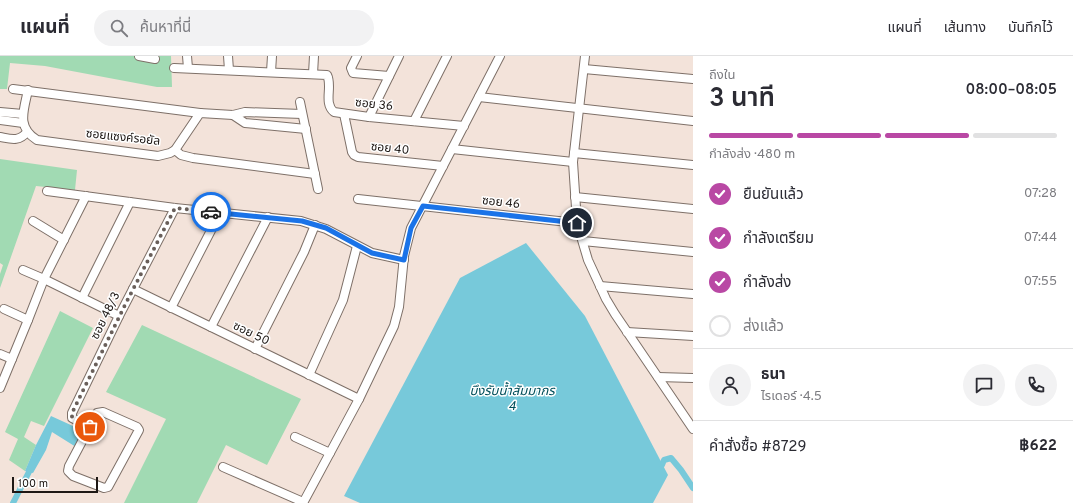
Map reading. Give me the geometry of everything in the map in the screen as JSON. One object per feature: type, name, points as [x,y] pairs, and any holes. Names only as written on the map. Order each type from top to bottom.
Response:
[{"type":"street","points":[[141,56],[156,59]]},
{"type":"street","points":[[188,56],[188,68]]},
{"type":"street","points":[[228,56],[229,70]]},
{"type":"street","points":[[271,72],[272,56]]},
{"type":"street","points":[[313,74],[314,56]]},
{"type":"street","points":[[357,56],[351,68],[353,73],[388,76]]},
{"type":"street","points":[[369,117],[399,56]]},
{"type":"street","points":[[414,121],[447,56]]},
{"type":"street","points":[[223,467],[303,503],[359,398],[397,318],[404,260],[411,228],[500,56]]},
{"type":"street","points":[[585,56],[573,162],[577,223],[588,260],[615,314],[693,429]]},
{"type":"street","name":"ซอย 36","points":[[174,68],[327,75],[329,81],[329,106],[334,112],[369,117],[464,126]]},
{"type":"street","points":[[584,69],[693,79]]},
{"type":"street","points":[[13,88],[200,113],[233,115],[245,112],[302,114]]},
{"type":"street","points":[[0,138],[15,140],[24,136],[27,132],[23,119],[28,90]]},
{"type":"street","points":[[479,97],[693,121]]},
{"type":"street","points":[[300,102],[318,189]]},
{"type":"street","points":[[0,112],[23,119]]},
{"type":"street","name":"ซอยแซงค์รอยัล","points":[[27,132],[37,140],[158,156],[175,150],[200,113]]},
{"type":"street","name":"ซอย 40","points":[[344,114],[352,152],[354,155],[358,157],[443,166]]},
{"type":"street","points":[[233,115],[245,123],[306,129]]},
{"type":"street","points":[[0,120],[23,119]]},
{"type":"street","points":[[452,149],[573,162]]},
{"type":"street","points":[[175,150],[181,155],[193,158],[315,174]]},
{"type":"street","points":[[574,153],[693,165]]},
{"type":"street","points":[[47,191],[175,208],[288,219],[326,228],[357,246],[380,256],[404,260]]},
{"type":"street","points":[[0,388],[44,279],[86,196]]},
{"type":"street","points":[[575,197],[693,209]]},
{"type":"street","name":"ซอย 46","points":[[358,199],[577,223]]},
{"type":"street","points":[[82,298],[130,202]]},
{"type":"street","name":"ซอย 48/3","points":[[90,427],[72,418],[72,413],[119,316],[175,208]]},
{"type":"street","points":[[171,308],[220,213]]},
{"type":"street","points":[[211,327],[268,217]]},
{"type":"street","points":[[33,222],[64,240]]},
{"type":"street","points":[[255,349],[304,252],[315,225]]},
{"type":"street","points":[[583,241],[693,252]]},
{"type":"street","points":[[309,375],[343,300],[357,246]]},
{"type":"street","points":[[23,270],[119,316]]},
{"type":"street","points":[[600,286],[693,294]]},
{"type":"street","name":"ซอย 50","points":[[133,289],[359,398]]},
{"type":"street","points":[[4,309],[28,320]]},
{"type":"street","points":[[627,332],[693,336]]},
{"type":"street","points":[[0,354],[12,359]]},
{"type":"street","points":[[658,377],[693,378]]},
{"type":"street","points":[[104,412],[139,430],[110,484],[106,488],[73,476],[68,471],[69,466],[90,427],[97,413],[104,412]]},
{"type":"street","points":[[295,438],[330,453]]},
{"type":"green space","points":[[0,56],[171,56],[172,87],[157,87],[45,66],[10,63],[7,89],[0,89]]},
{"type":"green space","points":[[0,159],[77,170],[75,190],[36,186],[0,288],[0,274],[3,265],[0,263]]},
{"type":"green space","points":[[60,311],[93,328],[44,426],[31,421],[24,437],[36,445],[25,471],[9,460],[18,439],[5,432]]},
{"type":"green space","points":[[142,325],[301,399],[267,465],[226,445],[197,503],[124,503],[166,419],[106,392]]},
{"type":"water","name":"บึงรับน้ำสัมมากร 4","points":[[526,243],[585,316],[668,475],[653,503],[360,503],[344,496],[460,278]]},
{"type":"water","points":[[51,416],[84,431],[76,447],[52,432],[46,450],[33,473],[25,471],[36,445]]},
{"type":"waterway","points":[[662,465],[664,460],[671,458],[693,488]]},
{"type":"waterway","points":[[13,503],[32,466]]},
{"type":"way so far","points":[[90,427],[72,418],[72,413],[175,208],[211,212]]},
{"type":"route","points":[[211,212],[302,221],[326,228],[372,253],[380,256],[404,260],[411,228],[423,206],[577,223]]}]
